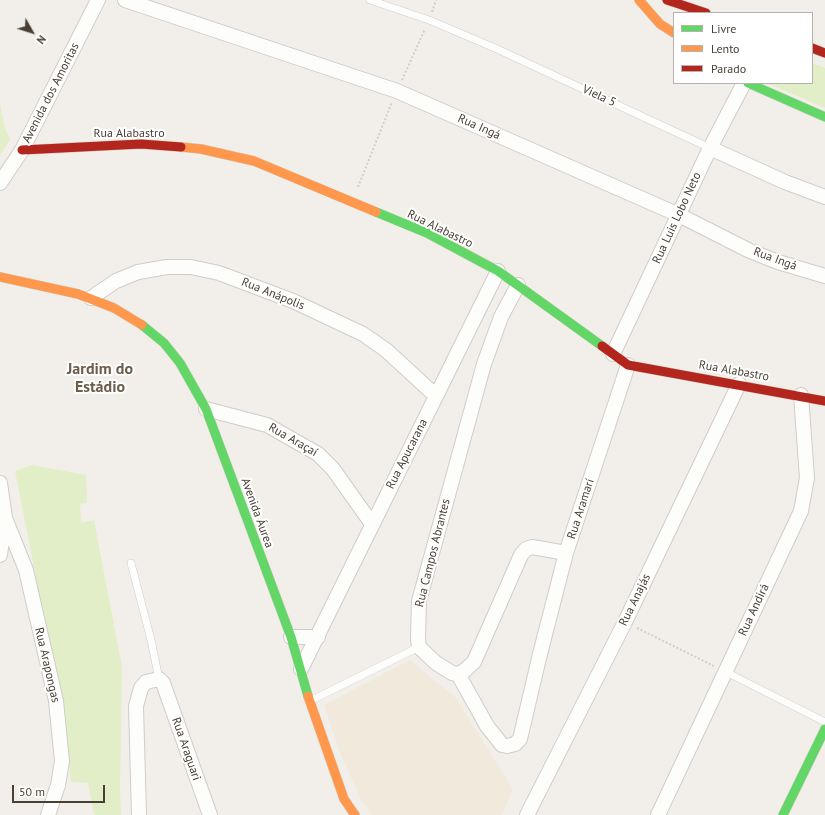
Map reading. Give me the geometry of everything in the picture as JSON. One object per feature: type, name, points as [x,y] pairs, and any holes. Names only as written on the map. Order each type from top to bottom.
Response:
[{"type":"street","name":"Avenida dos Amoritas","points":[[0,183],[22,150],[98,0]]},
{"type":"street","name":"Rua Ingá","points":[[125,0],[397,90],[679,215],[750,250],[778,262],[825,276]]},
{"type":"street","points":[[639,0],[660,24],[673,32]]},
{"type":"street","points":[[667,0],[703,12]]},
{"type":"street","points":[[813,48],[825,53]]},
{"type":"street","name":"Rua Luis Lobo Neto","points":[[613,354],[710,148],[743,84]]},
{"type":"street","points":[[750,84],[825,117]]},
{"type":"street","name":"Rua Alabastro","points":[[22,150],[141,144],[202,150],[254,161],[427,233],[498,271],[628,365],[801,395],[825,401]]},
{"type":"street","name":"Viela 5","points":[[710,148],[785,182],[825,197]]},
{"type":"street","name":"Rua Anápolis","points":[[91,298],[116,281],[138,272],[167,267],[191,267],[219,273],[292,301],[363,334],[386,350],[436,396]]},
{"type":"street","name":"Rua Apucarana","points":[[301,669],[498,271]]},
{"type":"street","name":"Avenida Áurea","points":[[0,277],[91,298],[137,321],[164,343],[184,369],[206,409],[291,637],[310,701],[344,799],[355,815]]},
{"type":"street","name":"Rua Campos Abrantes","points":[[419,647],[419,601],[484,364],[501,317],[518,285]]},
{"type":"street","name":"Avenida Áurea","points":[[8,289],[55,290]]},
{"type":"street","name":"Rua Aramarí","points":[[458,674],[487,726],[502,745],[507,746],[515,744],[520,739],[566,553],[628,365]]},
{"type":"street","name":"Rua Anajás","points":[[527,815],[625,622],[740,384]]},
{"type":"street","name":"Rua Andirá","points":[[658,815],[801,511],[807,478],[801,395]]},
{"type":"street","name":"Rua Araçaí","points":[[206,409],[267,424],[318,454],[333,469],[372,524]]},
{"type":"street","points":[[0,483],[5,518],[0,556]]},
{"type":"street","name":"Rua Arapongas","points":[[5,518],[26,570],[56,701],[62,761],[58,785],[48,815]]},
{"type":"street","points":[[419,647],[436,663],[452,672],[458,674],[464,671],[474,662],[521,555],[526,549],[532,547],[566,553]]},
{"type":"street","points":[[291,637],[318,637]]},
{"type":"street","points":[[139,815],[136,706],[141,688],[146,682],[161,681]]},
{"type":"street","name":"Rua Araguari","points":[[161,681],[210,815]]},
{"type":"street","points":[[783,815],[825,729]]},
{"type":"lane","name":"Viela 5","points":[[370,0],[429,20],[495,48],[710,148]]},
{"type":"lane","points":[[131,563],[161,681]]},
{"type":"lane","points":[[310,701],[419,647]]},
{"type":"lane","points":[[726,672],[825,722]]},
{"type":"path","points":[[625,622],[726,672]]},
{"type":"shaded area","points":[[410,660],[456,698],[513,789],[502,815],[372,815],[360,798],[339,750],[324,705]]},
{"type":"green space","points":[[813,63],[825,68],[825,108],[769,84],[813,84]]},
{"type":"green space","points":[[0,103],[5,129],[10,139],[0,156]]},
{"type":"green space","points":[[32,465],[86,475],[87,503],[80,504],[81,523],[94,520],[122,667],[121,815],[94,815],[88,783],[71,782],[63,714],[15,471]]},
{"type":"traffic: fast","points":[[750,84],[825,117]]},
{"type":"traffic: fast","points":[[376,212],[427,233],[498,271],[602,346]]},
{"type":"traffic: fast","points":[[142,325],[164,343],[180,363],[206,409],[291,637],[308,696]]},
{"type":"traffic: fast","points":[[783,815],[825,729]]},
{"type":"traffic: slow","points":[[639,0],[660,24],[673,32]]},
{"type":"traffic: slow","points":[[181,147],[201,149],[254,161],[376,212]]},
{"type":"traffic: slow","points":[[0,277],[78,294],[114,308],[142,325]]},
{"type":"traffic: slow","points":[[308,696],[344,799],[355,815]]},
{"type":"traffic: jam","points":[[667,0],[703,12]]},
{"type":"traffic: jam","points":[[813,48],[825,53]]},
{"type":"traffic: jam","points":[[22,150],[141,144],[181,147]]},
{"type":"traffic: jam","points":[[602,346],[628,365],[825,401]]},
{"type":"district","name":"Jardim do Estádio","points":[[100,378]]}]
